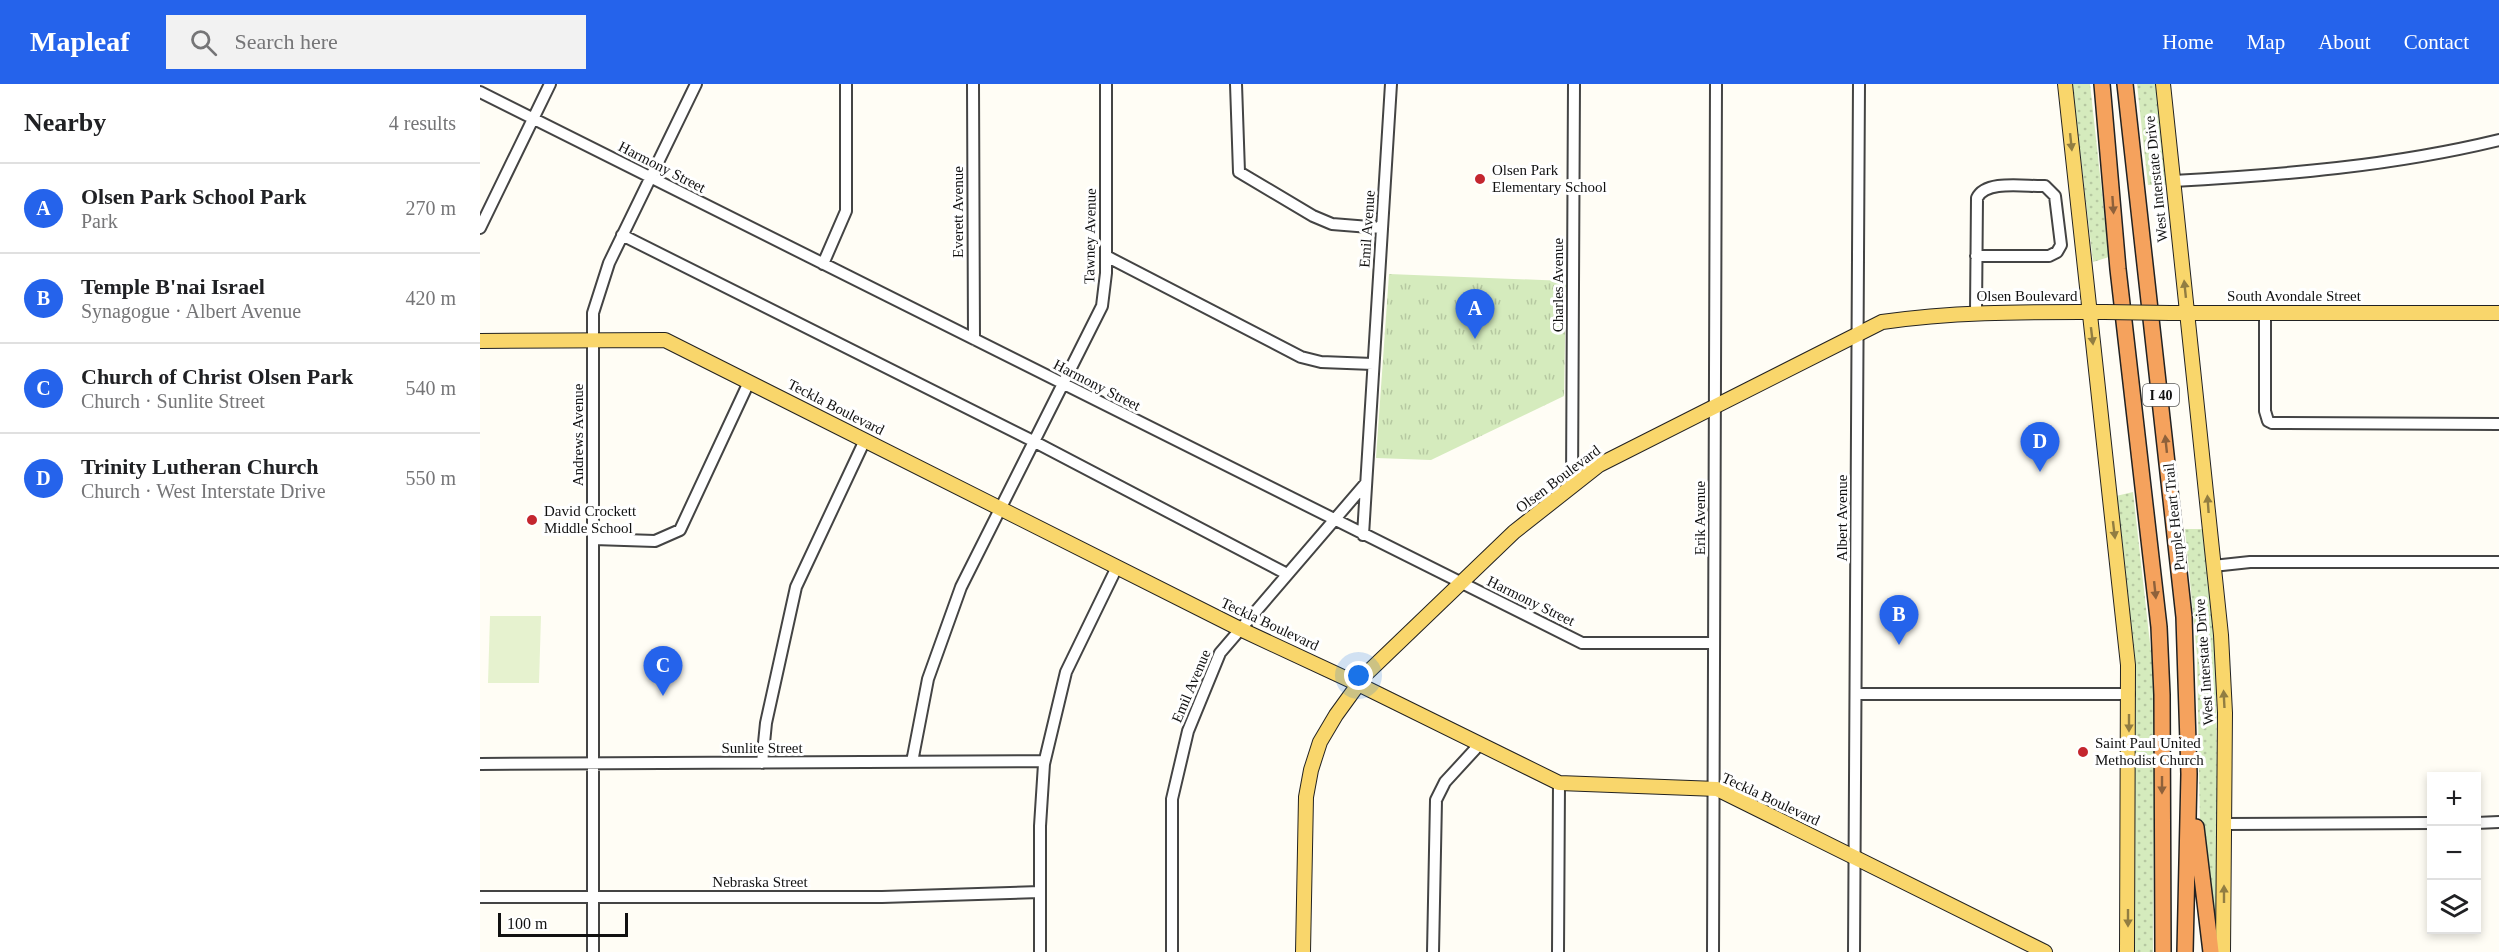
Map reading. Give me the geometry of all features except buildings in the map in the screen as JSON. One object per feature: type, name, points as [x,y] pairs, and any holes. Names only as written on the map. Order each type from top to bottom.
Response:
[{"type":"highway","points":[[2098,84],[2108,140]]},
{"type":"highway","name":"Purple Heart Trail","points":[[2102,84],[2118,268],[2159,627],[2162,695],[2163,952]]},
{"type":"highway","name":"Purple Heart Trail","points":[[2125,86],[2184,617],[2189,774],[2185,952]]},
{"type":"highway","points":[[2189,774],[2211,952]]},
{"type":"main road","points":[[2065,84],[2128,665],[2127,952]]},
{"type":"main road","name":"West Interstate Drive","points":[[2163,84],[2213,566],[2225,713],[2223,952]]},
{"type":"main road","name":"Olsen Boulevard","points":[[1303,952],[1306,797],[1311,770],[1320,742],[1358,684],[1514,532],[1599,465],[1882,322],[1926,315],[1976,312],[2089,312]]},
{"type":"main road","name":"South Avondale Street","points":[[2089,312],[2499,313]]},
{"type":"main road","name":"Teckla Boulevard","points":[[480,341],[665,340],[1240,629],[1559,783],[1714,788],[2045,952]]},
{"type":"street","points":[[480,228],[550,84]]},
{"type":"street","name":"Andrews Avenue","points":[[593,952],[593,314],[609,263],[696,84]]},
{"type":"street","points":[[823,264],[846,211],[846,84]]},
{"type":"street","name":"Everett Avenue","points":[[973,84],[974,339]]},
{"type":"street","name":"Tawney Avenue","points":[[912,762],[929,676],[961,588],[1102,306],[1106,256],[1106,84]]},
{"type":"street","points":[[1236,84],[1239,172],[1312,216],[1332,224],[1382,228]]},
{"type":"street","name":"Emil Avenue","points":[[1364,535],[1391,84]]},
{"type":"street","name":"Charles Avenue","points":[[1572,486],[1574,84]]},
{"type":"street","name":"Erik Avenue","points":[[1713,952],[1716,84]]},
{"type":"street","name":"Albert Avenue","points":[[1854,952],[1859,84]]},
{"type":"street","name":"Harmony Street","points":[[480,92],[1582,643],[1714,643]]},
{"type":"street","points":[[2173,181],[2329,170],[2399,160],[2499,140]]},
{"type":"street","points":[[1976,256],[2049,256],[2057,252],[2061,244],[2052,191],[2045,186],[1990,187],[1982,190],[1977,198],[1976,256],[1976,312]]},
{"type":"street","points":[[622,235],[1033,441],[1287,574]]},
{"type":"street","points":[[1106,256],[1301,357],[1321,362],[1373,364]]},
{"type":"street","points":[[2265,312],[2265,411],[2268,420],[2277,424],[2499,424]]},
{"type":"street","points":[[594,539],[655,541],[680,530],[749,382]]},
{"type":"street","points":[[762,763],[766,723],[796,587],[865,440]]},
{"type":"street","name":"Emil Avenue","points":[[1172,952],[1172,799],[1188,731],[1220,653],[1366,483]]},
{"type":"street","points":[[2213,566],[2250,562],[2499,562]]},
{"type":"street","points":[[1040,952],[1044,761],[1066,672],[1117,567]]},
{"type":"street","points":[[1856,694],[2129,694]]},
{"type":"street","points":[[1433,952],[1436,800],[1445,782],[1479,745]]},
{"type":"street","name":"Sunlite Street","points":[[480,764],[1044,761]]},
{"type":"street","points":[[1558,952],[1559,783]]},
{"type":"street","points":[[2481,822],[2499,822]]},
{"type":"street","points":[[2224,824],[2427,823]]},
{"type":"street","name":"Nebraska Street","points":[[480,897],[882,897],[1040,892]]},
{"type":"green space","points":[[2072,84],[2090,84],[2109,257],[2093,262]]},
{"type":"green space","points":[[2137,84],[2157,84],[2168,185],[2148,185]]},
{"type":"green space","points":[[1389,274],[1566,281],[1564,396],[1431,460],[1376,458]]},
{"type":"green space","points":[[2133,492],[2155,688],[2153,952],[2133,952],[2116,496]]},
{"type":"green space","points":[[2185,529],[2205,529],[2216,641],[2218,951],[2200,825],[2197,655]]},
{"type":"green space","points":[[490,616],[541,616],[539,683],[488,683]]},
{"type":"place","name":"Olsen Park Elementary School","points":[[1480,179]]},
{"type":"place","name":"Olsen Park School Park","points":[[1475,339]]},
{"type":"place","name":"Trinity Lutheran Church","points":[[2040,472]]},
{"type":"place","name":"David Crockett Middle School","points":[[532,520]]},
{"type":"place","name":"Temple B'nai Israel","points":[[1899,645]]},
{"type":"place","name":"Church of Christ Olsen Park","points":[[663,696]]},
{"type":"place","name":"Saint Paul United Methodist Church","points":[[2083,752]]}]
